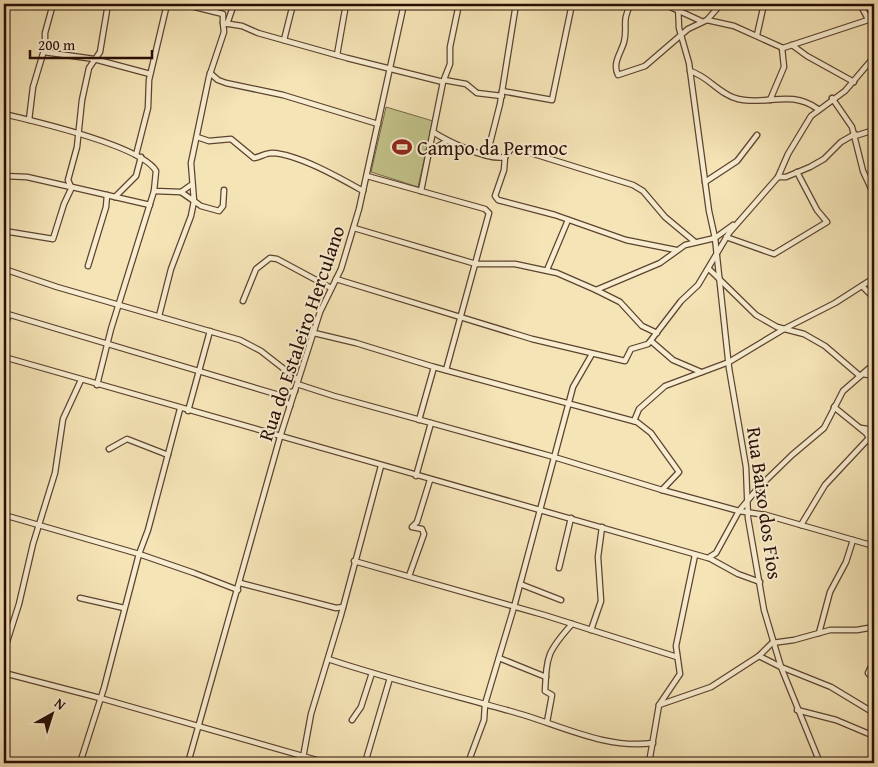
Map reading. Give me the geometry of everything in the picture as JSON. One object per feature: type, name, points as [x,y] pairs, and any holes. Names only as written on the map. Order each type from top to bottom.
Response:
[{"type":"street","points":[[29,120],[33,87],[44,52],[45,32],[53,4]]},
{"type":"street","points":[[4,231],[53,239],[70,187],[68,180],[77,147],[77,133],[88,68],[100,52],[108,4]]},
{"type":"street","points":[[115,197],[136,176],[138,156],[148,108],[150,74],[166,4]]},
{"type":"street","points":[[183,4],[223,14],[227,24],[224,32]]},
{"type":"street","points":[[158,316],[171,269],[191,216],[194,201],[191,185],[191,163],[210,73],[234,4]]},
{"type":"street","points":[[284,40],[293,4]]},
{"type":"street","points":[[336,55],[346,4]]},
{"type":"street","name":"Rua do Estaleiro Herculano","points":[[188,763],[280,437],[314,333],[354,228],[364,191],[404,4]]},
{"type":"street","points":[[421,191],[444,81],[450,64],[450,48],[459,4]]},
{"type":"street","points":[[487,155],[502,93],[516,4]]},
{"type":"street","points":[[227,24],[242,26],[336,55],[444,81],[466,84],[477,93],[502,93],[552,100],[572,4]]},
{"type":"street","points":[[631,4],[625,15],[624,43],[618,54],[617,74],[645,66],[688,29],[701,21],[707,20],[728,24],[758,35],[782,48],[872,20],[860,4]]},
{"type":"street","points":[[664,4],[678,6],[701,21]]},
{"type":"street","points":[[707,20],[721,4]]},
{"type":"street","points":[[758,35],[764,4]]},
{"type":"street","points":[[678,6],[680,28],[690,71],[712,228],[707,240]]},
{"type":"street","points":[[680,28],[688,29]]},
{"type":"street","points":[[792,45],[807,56],[854,82]]},
{"type":"street","points":[[770,100],[784,67],[782,48]]},
{"type":"street","points":[[44,52],[94,59],[150,74]]},
{"type":"street","points":[[596,290],[660,262],[676,250],[695,242],[715,238],[737,222],[758,202],[778,177],[798,137],[818,109],[854,82],[862,69],[874,57]]},
{"type":"street","points":[[690,71],[697,73],[734,98],[801,99],[818,109]]},
{"type":"street","points":[[210,73],[220,81],[283,95],[378,124]]},
{"type":"street","points":[[832,98],[846,116],[855,135],[863,171],[874,195]]},
{"type":"street","points":[[4,114],[77,133],[138,156],[156,171],[154,191],[118,305],[97,385]]},
{"type":"street","points":[[778,177],[797,172],[824,159],[841,142],[855,135],[874,130]]},
{"type":"street","points":[[433,132],[447,141],[487,155],[505,157]]},
{"type":"street","points":[[705,182],[737,161],[758,135]]},
{"type":"street","points":[[197,137],[209,140],[231,139],[254,158],[270,153],[292,157],[364,191]]},
{"type":"street","points":[[428,152],[447,141]]},
{"type":"street","points":[[676,250],[667,250],[626,240],[568,220],[496,199],[504,170],[505,157],[511,149],[515,148],[633,185],[643,191],[665,217],[695,242]]},
{"type":"street","points":[[726,237],[774,254],[827,222],[817,210],[797,172]]},
{"type":"street","points":[[4,176],[33,178],[150,205]]},
{"type":"street","points":[[367,176],[488,211],[476,264],[459,317],[446,370]]},
{"type":"street","points":[[61,186],[68,180]]},
{"type":"street","points":[[181,192],[191,185]]},
{"type":"street","points":[[154,191],[181,192],[201,206],[219,211],[223,206],[224,190]]},
{"type":"street","points":[[88,266],[106,207],[106,195]]},
{"type":"street","points":[[546,270],[568,220]]},
{"type":"street","points":[[336,279],[459,317],[624,362],[632,349],[648,344],[651,341],[681,301],[698,286],[726,237],[737,222]]},
{"type":"street","points":[[354,228],[476,264],[515,264],[562,274],[585,287],[596,290],[620,302],[642,326],[657,333]]},
{"type":"street","name":"Rua Baixo dos Fios","points":[[712,228],[715,238],[729,362],[740,426],[749,500],[748,511],[772,643],[797,710],[820,763]]},
{"type":"street","points":[[243,301],[256,269],[270,258],[277,259],[331,288]]},
{"type":"street","points":[[4,269],[251,345],[298,382],[419,420],[554,457],[662,490],[739,511],[748,511],[874,546]]},
{"type":"street","points":[[709,269],[718,276],[748,309],[777,327],[804,334],[825,346],[861,375],[874,376]]},
{"type":"street","points":[[634,421],[639,409],[662,388],[729,362],[784,329],[835,303],[874,278]]},
{"type":"street","points":[[862,286],[874,298]]},
{"type":"street","points":[[4,328],[6,314],[279,395],[295,392]]},
{"type":"street","points":[[188,411],[210,331]]},
{"type":"street","points":[[314,333],[634,421],[650,433],[679,472],[662,490]]},
{"type":"street","points":[[651,341],[673,360],[701,372]]},
{"type":"street","points":[[468,763],[484,720],[485,704],[514,607],[568,404],[575,382],[592,354]]},
{"type":"street","points":[[4,358],[430,480],[571,518],[695,556],[708,558],[722,563],[738,574],[760,582]]},
{"type":"street","points":[[708,558],[716,553],[739,511],[785,462],[824,428],[842,392],[874,364]]},
{"type":"street","points":[[419,420],[434,367]]},
{"type":"street","points":[[4,651],[58,461],[63,420],[81,380]]},
{"type":"street","points":[[279,395],[290,406]]},
{"type":"street","points":[[834,408],[869,438],[874,445]]},
{"type":"street","points":[[80,763],[100,698],[180,409]]},
{"type":"street","points":[[416,476],[431,423]]},
{"type":"street","points":[[858,428],[874,430]]},
{"type":"street","points":[[801,525],[825,485],[869,438]]},
{"type":"street","points":[[109,449],[127,439],[168,455]]},
{"type":"street","points":[[302,763],[311,714],[344,607],[354,561],[381,466]]},
{"type":"street","points":[[409,576],[424,536],[423,531],[412,527],[417,522],[430,480]]},
{"type":"street","points":[[4,515],[38,527],[139,554],[194,572],[238,590]]},
{"type":"street","points":[[559,568],[571,518]]},
{"type":"street","points":[[591,630],[600,600],[598,557],[602,527]]},
{"type":"street","points":[[819,633],[830,592],[846,562],[853,540]]},
{"type":"street","points":[[649,763],[659,704],[680,674],[676,646],[695,556]]},
{"type":"street","points":[[354,561],[572,624],[677,657]]},
{"type":"street","points":[[240,583],[336,608],[344,607]]},
{"type":"street","points":[[520,584],[561,600]]},
{"type":"street","points":[[80,598],[124,608]]},
{"type":"street","points":[[336,608],[341,615]]},
{"type":"street","points":[[547,722],[552,695],[546,692],[546,660],[551,647],[572,624]]},
{"type":"street","points":[[659,704],[711,687],[759,656],[772,643],[794,640],[830,630],[857,630],[874,627]]},
{"type":"street","points":[[759,656],[781,667],[826,684],[874,713]]},
{"type":"street","points":[[498,658],[546,677]]},
{"type":"street","points":[[328,659],[596,738],[626,745],[653,743]]},
{"type":"street","points":[[874,660],[868,673],[874,680]]},
{"type":"street","points":[[4,673],[100,698],[327,763]]},
{"type":"street","points":[[352,720],[361,708],[372,673]]},
{"type":"street","points":[[364,763],[390,678]]},
{"type":"street","points":[[797,710],[836,720],[874,736]]},
{"type":"green space","name":"Campo da Permoc","points":[[386,107],[433,121],[418,187],[371,172]]},
{"type":"place","name":"Campo da Permoc","points":[[402,147]]}]
